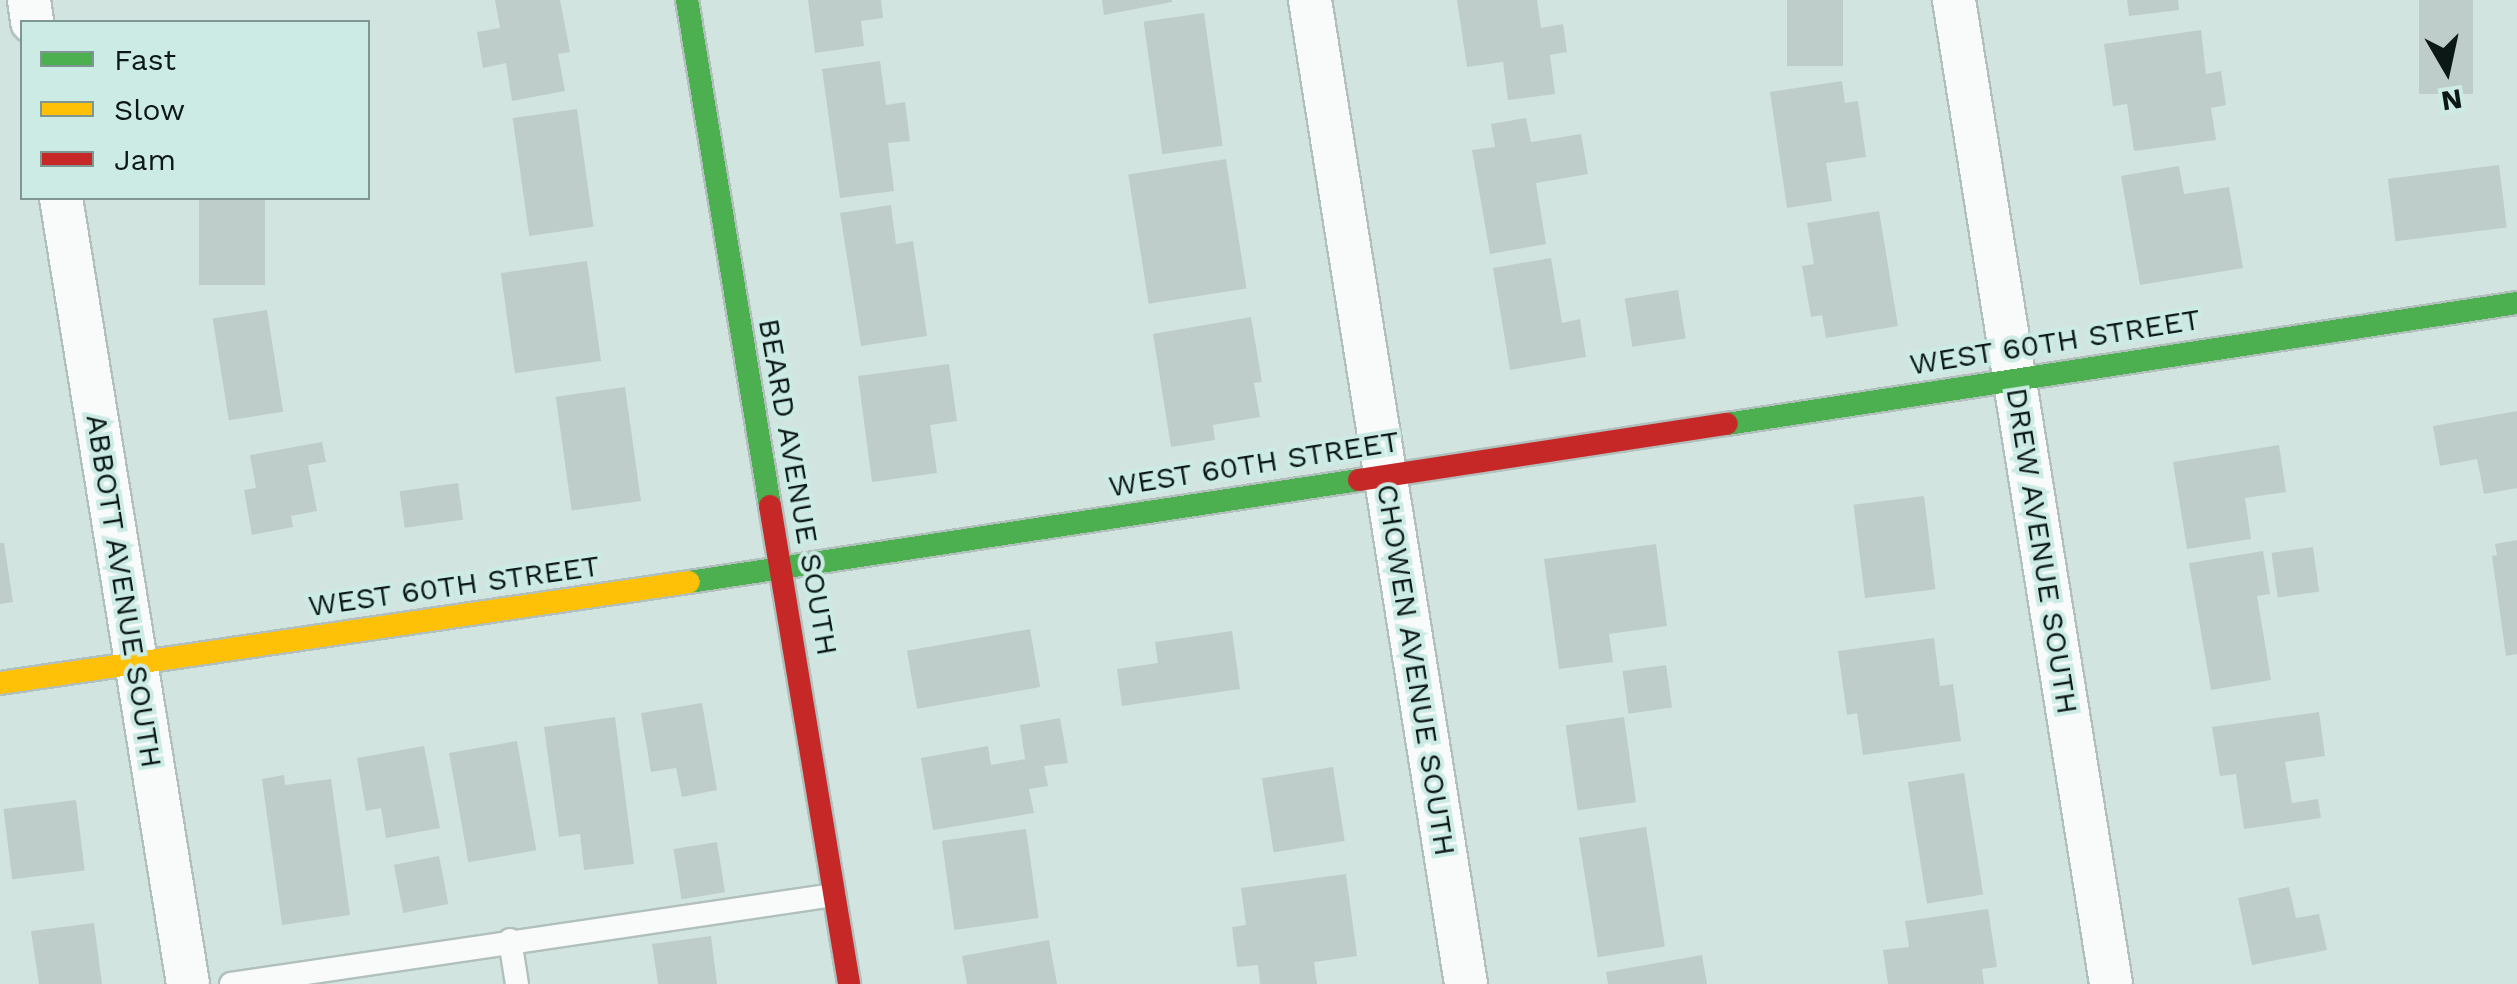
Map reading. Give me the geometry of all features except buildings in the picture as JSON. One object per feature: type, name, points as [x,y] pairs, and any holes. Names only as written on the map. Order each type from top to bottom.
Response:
[{"type":"street","name":"BEARD AVENUE SOUTH","points":[[687,0],[778,569],[792,620],[848,984]]},
{"type":"street","name":"CHOWEN AVENUE SOUTH","points":[[1310,0],[1466,984]]},
{"type":"street","name":"DREW AVENUE SOUTH","points":[[1954,0],[2111,984]]},
{"type":"street","name":"ABBOTT AVENUE SOUTH","points":[[61,200],[188,984]]},
{"type":"street","name":"WEST 60TH STREET","points":[[0,683],[778,569],[2517,303]]},
{"type":"lane","points":[[231,984],[834,895]]},
{"type":"lane","points":[[510,940],[517,984]]},
{"type":"traffic: fast","points":[[687,0],[770,506]]},
{"type":"traffic: fast","points":[[1727,424],[2517,303]]},
{"type":"traffic: fast","points":[[689,582],[1359,480]]},
{"type":"traffic: slow","points":[[0,683],[689,582]]},
{"type":"traffic: jam","points":[[1359,480],[1727,424]]},
{"type":"traffic: jam","points":[[770,506],[849,984]]}]
